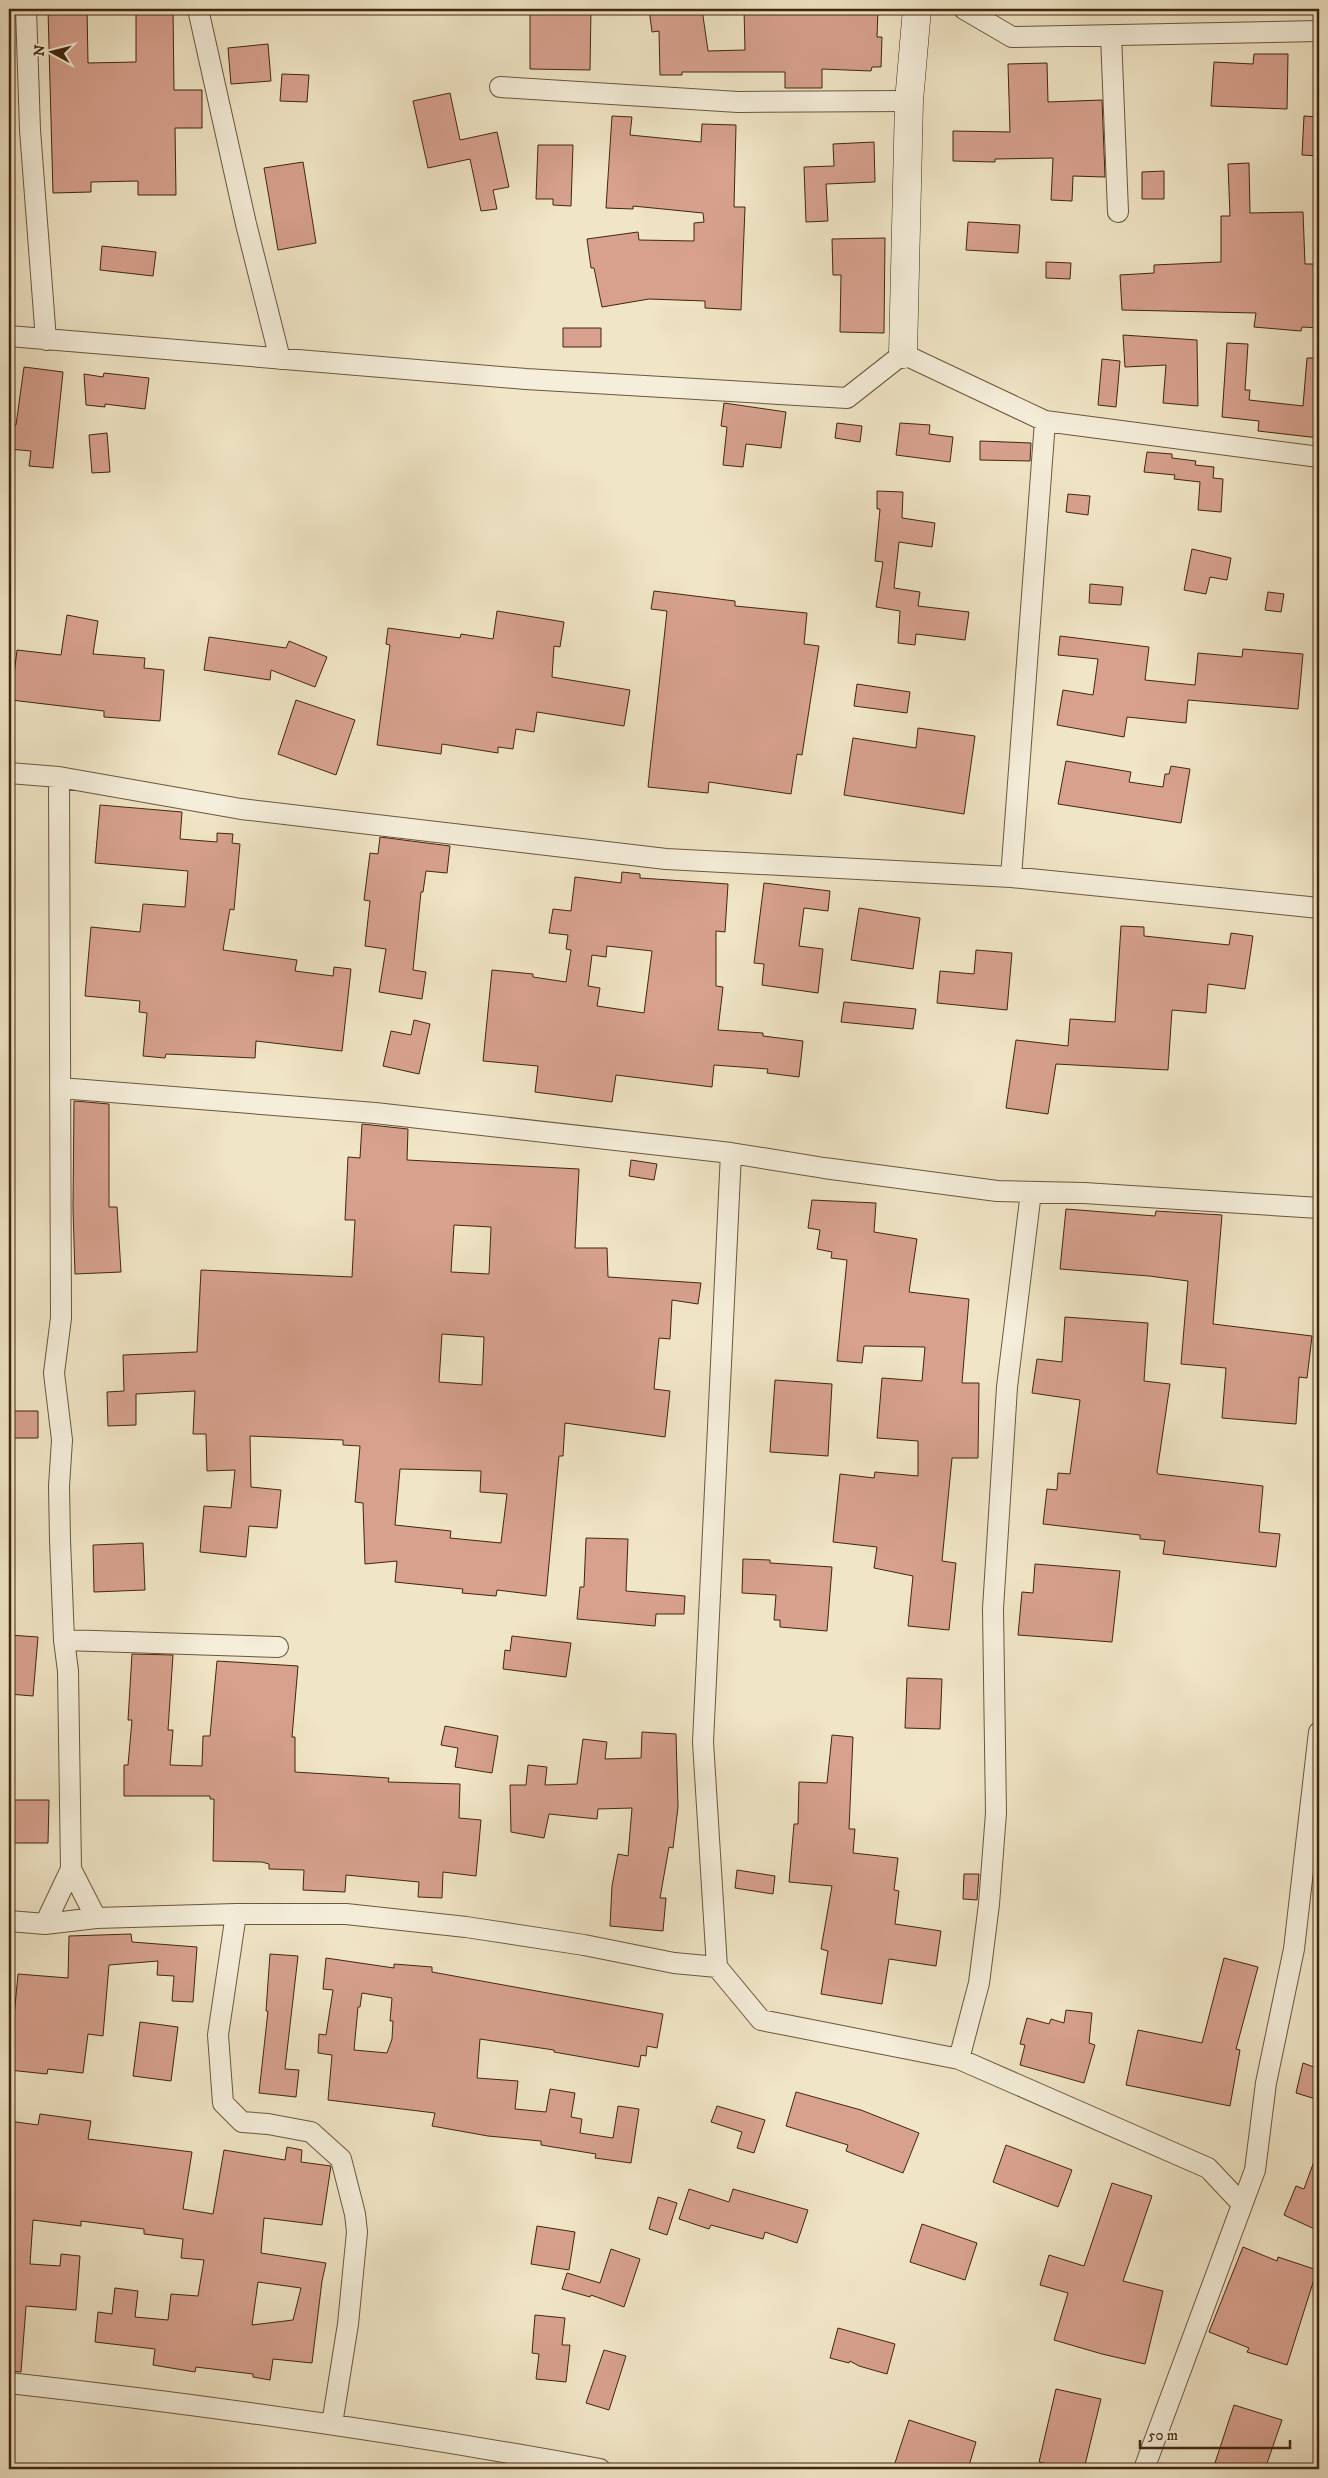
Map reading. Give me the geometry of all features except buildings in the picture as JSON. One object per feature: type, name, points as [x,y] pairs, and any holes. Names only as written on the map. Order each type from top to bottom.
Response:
[{"type":"street","points":[[26,9],[30,130],[46,340]]},
{"type":"street","points":[[198,9],[246,224],[280,359]]},
{"type":"street","points":[[903,354],[908,101],[916,9]]},
{"type":"street","points":[[964,9],[1012,37],[1319,31]]},
{"type":"street","points":[[1111,35],[1118,212]]},
{"type":"street","points":[[500,87],[738,102],[908,101]]},
{"type":"street","points":[[9,336],[526,379],[847,398],[903,354]]},
{"type":"street","points":[[903,354],[1045,421],[1319,457]]},
{"type":"street","points":[[1011,877],[1045,421]]},
{"type":"street","points":[[9,773],[59,777],[242,809],[666,859],[1011,877],[1319,908]]},
{"type":"street","points":[[45,1924],[70,1869],[68,1671],[64,1640],[59,1486],[62,1440],[54,1373],[61,1318],[59,777]]},
{"type":"street","points":[[60,1088],[375,1114],[731,1152],[824,1168],[988,1189],[1319,1208]]},
{"type":"street","points":[[731,1152],[703,1742],[717,1967],[761,2020],[958,2059],[1208,2168],[1242,2204]]},
{"type":"street","points":[[958,2059],[979,1982],[989,1904],[996,1813],[993,1609],[1007,1388],[1031,1192]]},
{"type":"street","points":[[64,1640],[278,1647]]},
{"type":"street","points":[[1144,2469],[1255,2170],[1266,2083],[1294,1948],[1319,1732]]},
{"type":"street","points":[[70,1869],[96,1918]]},
{"type":"street","points":[[9,1921],[45,1924],[96,1918],[236,1914],[346,1914],[466,1927],[584,1945],[674,1963],[717,1967]]},
{"type":"street","points":[[236,1914],[218,2035],[223,2103],[242,2122],[268,2124],[311,2132],[341,2159],[355,2214],[357,2232],[348,2324],[332,2424]]},
{"type":"street","points":[[9,2383],[332,2424],[456,2442],[600,2469]]}]
